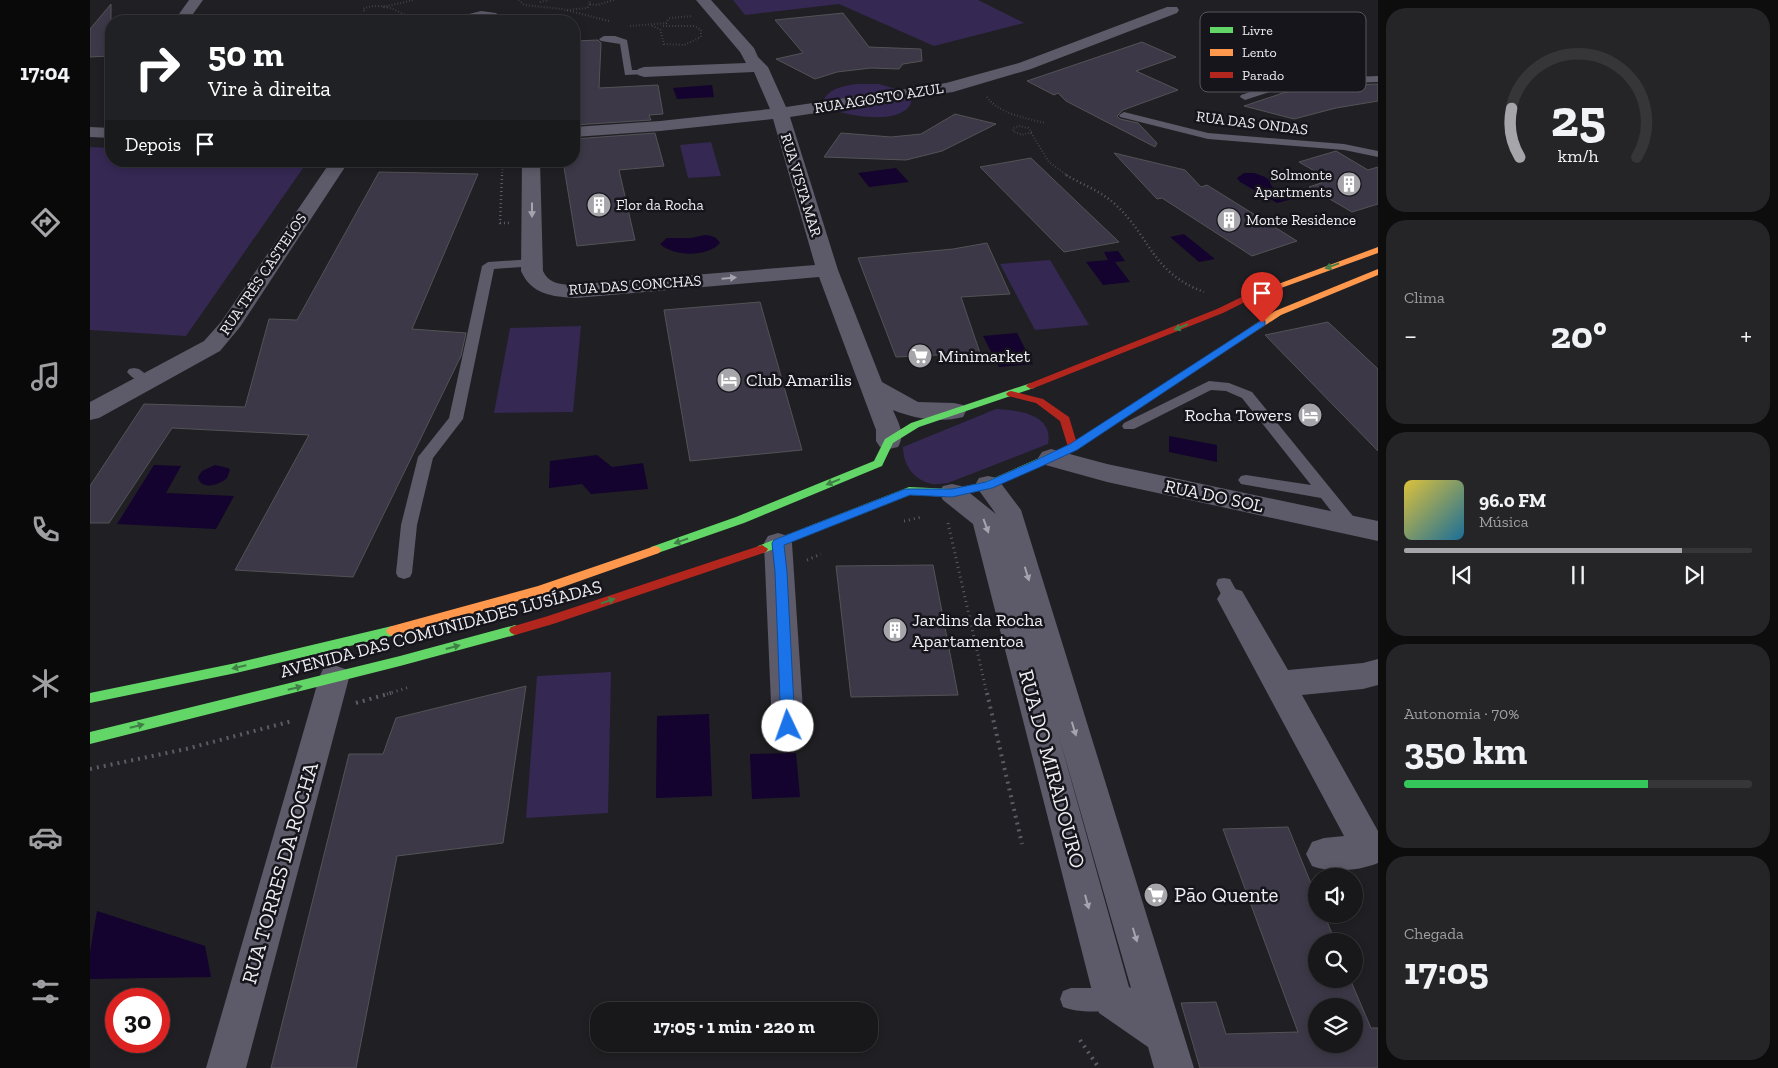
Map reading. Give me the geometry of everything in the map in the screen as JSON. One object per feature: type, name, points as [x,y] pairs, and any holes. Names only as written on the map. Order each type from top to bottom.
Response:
[{"type":"main road","points":[[889,441],[915,424],[1011,394],[1211,315],[1246,298],[1378,250]]},
{"type":"main road","name":"AVENIDA DAS COMUNIDADES LUSÍADAS","points":[[90,738],[334,678],[549,620],[778,543],[909,492],[952,493],[988,485],[1063,452],[1278,312],[1378,272]]},
{"type":"main road","points":[[1011,394],[1039,401],[1065,419],[1063,452]]},
{"type":"main road","name":"AVENIDA DAS COMUNIDADES LUSÍADAS","points":[[90,698],[236,668],[393,631],[540,590],[740,520],[881,466],[889,441]]},
{"type":"main road","points":[[896,480],[909,492]]},
{"type":"street","points":[[185,15],[196,0]]},
{"type":"street","name":"RUA VISTA MAR","points":[[704,0],[748,51],[751,59],[760,67],[780,113],[827,270],[889,430],[889,441]]},
{"type":"street","points":[[484,3],[495,15]]},
{"type":"street","name":"RUA AGOSTO AZUL","points":[[580,132],[660,126],[780,113],[947,88],[1026,66],[1172,10]]},
{"type":"street","points":[[644,72],[760,67]]},
{"type":"street","name":"RUA TRÊS CASTELOS","points":[[90,412],[141,377],[212,346],[336,167]]},
{"type":"street","name":"RUA DAS CONCHAS","points":[[531,167],[532,263],[534,278],[540,284],[550,289],[566,291],[827,270]]},
{"type":"street","points":[[873,387],[902,406],[927,412],[954,411]]},
{"type":"street","name":"RUA DO SOL","points":[[1063,452],[1107,473],[1378,531]]},
{"type":"street","name":"RUA DO MIRADOURO","points":[[988,485],[1008,510],[1174,1068]]},
{"type":"street","name":"RUA DO MIRADOURO","points":[[952,493],[985,519],[1113,999]]},
{"type":"street","points":[[778,543],[788,726]]},
{"type":"street","points":[[1228,592],[1370,850],[1324,854]]},
{"type":"street","points":[[1280,684],[1363,676],[1378,672]]},
{"type":"street","name":"RUA TORRES DA ROCHA","points":[[226,1068],[334,678]]},
{"type":"street","points":[[1113,999],[1165,1035]]},
{"type":"lane","points":[[604,39],[615,39],[624,42],[628,73],[644,72]]},
{"type":"lane","points":[[1245,97],[1260,92]]},
{"type":"lane","name":"RUA DAS ONDAS","points":[[1124,114],[1208,136],[1344,147],[1378,154]]},
{"type":"lane","points":[[404,573],[409,525],[426,456],[456,418],[488,266],[532,263]]},
{"type":"lane","points":[[1129,426],[1209,385],[1222,385],[1235,389],[1247,395],[1351,525]]},
{"type":"lane","points":[[1246,480],[1325,493]]},
{"type":"lane","points":[[1071,999],[1113,999]]},
{"type":"path","points":[[383,7],[414,0]]},
{"type":"path","points":[[519,0],[524,5],[563,10],[611,22]]},
{"type":"path","points":[[542,7],[539,2],[549,0]]},
{"type":"path","points":[[589,0],[590,4]]},
{"type":"path","points":[[590,4],[597,5],[614,0]]},
{"type":"path","points":[[563,10],[587,8],[590,4]]},
{"type":"path","points":[[364,11],[363,9],[367,6],[383,7],[401,11],[406,15]]},
{"type":"path","points":[[657,25],[666,23],[675,16],[718,18]]},
{"type":"path","points":[[623,25],[650,25],[657,25],[694,26],[701,30],[701,37],[694,43],[687,45],[673,46],[664,44],[660,29],[650,25]]},
{"type":"path","points":[[983,79],[988,85],[985,92],[988,100],[1021,117],[1045,123]]},
{"type":"path","points":[[1031,133],[1019,134],[1013,131],[1013,128],[1026,127],[1032,130],[1031,133],[1045,158],[1052,166],[1090,186],[1117,206],[1159,264],[1179,282],[1209,293]]},
{"type":"path","points":[[90,769],[186,749],[325,712]]},
{"type":"path","points":[[1080,1040],[1099,1068]]},
{"type":"shaded area","points":[[733,0],[978,0],[1024,23],[934,46],[839,4],[745,15]]},
{"type":"shaded area","points":[[856,84],[879,84],[899,90],[823,102],[825,97],[832,91]]},
{"type":"shaded area","points":[[712,85],[714,97],[677,99],[673,88]]},
{"type":"shaded area","points":[[912,98],[909,107],[901,113],[891,116],[866,117],[834,110]]},
{"type":"shaded area","points":[[711,142],[721,176],[688,178],[680,145]]},
{"type":"shaded area","points":[[90,147],[105,148],[105,167],[304,167],[186,336],[90,330]]},
{"type":"shaded area","points":[[896,168],[909,182],[869,187],[858,173]]},
{"type":"shaded area","points":[[1244,173],[1254,173],[1265,177],[1269,180],[1272,187],[1292,199],[1277,203],[1240,182],[1237,178]]},
{"type":"shaded area","points":[[1184,234],[1215,259],[1199,262],[1170,237]]},
{"type":"shaded area","points":[[705,235],[712,236],[720,243],[708,251],[691,254],[674,251],[660,244],[667,238],[691,238]]},
{"type":"shaded area","points":[[1118,251],[1125,261],[1115,262],[1130,282],[1103,285],[1086,262],[1108,260],[1104,252]]},
{"type":"shaded area","points":[[1050,260],[1089,325],[1035,330],[1000,264]]},
{"type":"shaded area","points":[[581,326],[573,412],[494,413],[510,328]]},
{"type":"shaded area","points":[[1017,333],[1033,364],[999,367],[983,336]]},
{"type":"shaded area","points":[[996,409],[1023,413],[1040,420],[1048,434],[1048,444],[948,483],[934,484],[925,482],[910,470],[903,453],[903,447]]},
{"type":"shaded area","points":[[1169,436],[1217,445],[1217,462],[1169,452]]},
{"type":"shaded area","points":[[597,455],[612,467],[643,463],[648,489],[591,494],[582,484],[549,488],[550,461]]},
{"type":"shaded area","points":[[154,465],[181,466],[166,493],[234,496],[216,529],[117,524]]},
{"type":"shaded area","points":[[215,465],[230,470],[227,478],[220,483],[203,484],[198,477],[202,471]]},
{"type":"shaded area","points":[[611,672],[608,813],[526,818],[537,676]]},
{"type":"shaded area","points":[[709,714],[712,796],[656,798],[657,716]]},
{"type":"shaded area","points":[[796,753],[800,797],[752,799],[750,754]]},
{"type":"shaded area","points":[[97,911],[205,946],[211,977],[90,979],[90,952]]},
{"type":"building","points":[[111,4],[111,15],[105,15],[105,56],[90,57],[90,29]]},
{"type":"building","points":[[843,13],[869,47],[921,49],[922,61],[903,64],[899,69],[871,68],[837,72],[815,79],[776,59],[803,53],[775,20]]},
{"type":"building","points":[[598,40],[601,43],[599,88],[658,85],[663,114],[649,115],[651,120],[580,125],[580,41]]},
{"type":"building","points":[[1142,42],[1176,57],[1136,71],[1178,90],[1123,110],[1117,116],[1120,119],[1138,123],[1157,143],[1155,147],[1066,101],[1058,93],[1054,95],[1027,81]]},
{"type":"building","points":[[1366,84],[1378,84],[1378,101],[1336,108],[1294,119],[1244,106],[1286,92],[1366,92]]},
{"type":"building","points":[[955,114],[996,124],[942,151],[906,160],[824,157],[841,133],[891,137],[921,134]]},
{"type":"building","name":"Flor da Rocha","points":[[655,133],[664,166],[619,170],[635,240],[577,246],[564,167],[580,167],[580,139]]},
{"type":"building","name":"Solmonte Apartments","points":[[1336,151],[1368,170],[1378,167],[1378,204],[1352,212],[1309,187],[1330,180],[1299,162]]},
{"type":"building","name":"Monte Residence","points":[[1114,153],[1185,170],[1201,187],[1207,185],[1297,241],[1252,256],[1162,198],[1157,199]]},
{"type":"building","points":[[1031,158],[1119,242],[1064,252],[980,167]]},
{"type":"building","points":[[379,172],[478,174],[412,329],[466,333],[461,356],[353,577],[235,570],[309,435],[172,428],[109,523],[90,523],[90,486],[144,404],[245,407],[269,319],[297,320]]},
{"type":"building","points":[[987,243],[1010,294],[961,297],[980,353],[896,357],[858,258],[953,249]]},
{"type":"building","name":"Club Amarilis","points":[[760,302],[802,450],[690,461],[664,310]]},
{"type":"building","points":[[1328,322],[1378,369],[1378,451],[1265,335]]},
{"type":"building","name":"Jardins da Rocha Apartamentoa","points":[[933,565],[958,695],[851,697],[836,566]]},
{"type":"building","points":[[526,686],[503,843],[397,856],[356,1068],[271,1068],[349,754],[383,754],[396,718]]},
{"type":"building","points":[[1288,827],[1308,876],[1308,923],[1328,923],[1332,933],[1308,933],[1308,988],[1354,988],[1358,998],[1308,998],[1308,1053],[1363,1053],[1363,1009],[1371,1028],[1378,1028],[1378,1068],[1200,1068],[1181,1003],[1216,1002],[1226,1034],[1298,1032],[1223,829]]},
{"type":"traffic: fast","points":[[762,549],[909,491],[952,493],[988,485],[1073,447],[1195,367]]},
{"type":"traffic: fast","points":[[655,550],[740,520],[878,463],[889,441],[915,425],[1031,386]]},
{"type":"traffic: fast","points":[[90,738],[400,661],[515,630]]},
{"type":"traffic: fast","points":[[90,698],[236,668],[392,631]]},
{"type":"traffic: slow","points":[[1250,296],[1378,250]]},
{"type":"traffic: slow","points":[[1195,367],[1278,313],[1378,272]]},
{"type":"traffic: slow","points":[[392,631],[540,590],[655,550]]},
{"type":"traffic: jam","points":[[1031,386],[1220,311],[1250,296]]},
{"type":"traffic: jam","points":[[1011,394],[1039,401],[1065,419],[1073,447]]},
{"type":"traffic: jam","points":[[515,630],[549,621],[762,549]]},
{"type":"place","name":"Solmonte Apartments","points":[[1349,184]]},
{"type":"place","name":"Flor da Rocha","points":[[599,205]]},
{"type":"place","name":"Monte Residence","points":[[1229,220]]},
{"type":"place","name":"Minimarket","points":[[920,356]]},
{"type":"place","name":"Club Amarilis","points":[[729,380]]},
{"type":"place","name":"Rocha Towers","points":[[1310,415]]},
{"type":"place","name":"Jardins da Rocha Apartamentoa","points":[[895,630]]},
{"type":"place","name":"Pāo Quente","points":[[1156,895]]},
{"type":"route","points":[[788,726],[778,543],[909,492],[952,493],[988,485],[1036,465],[1073,447],[1262,323]]}]
